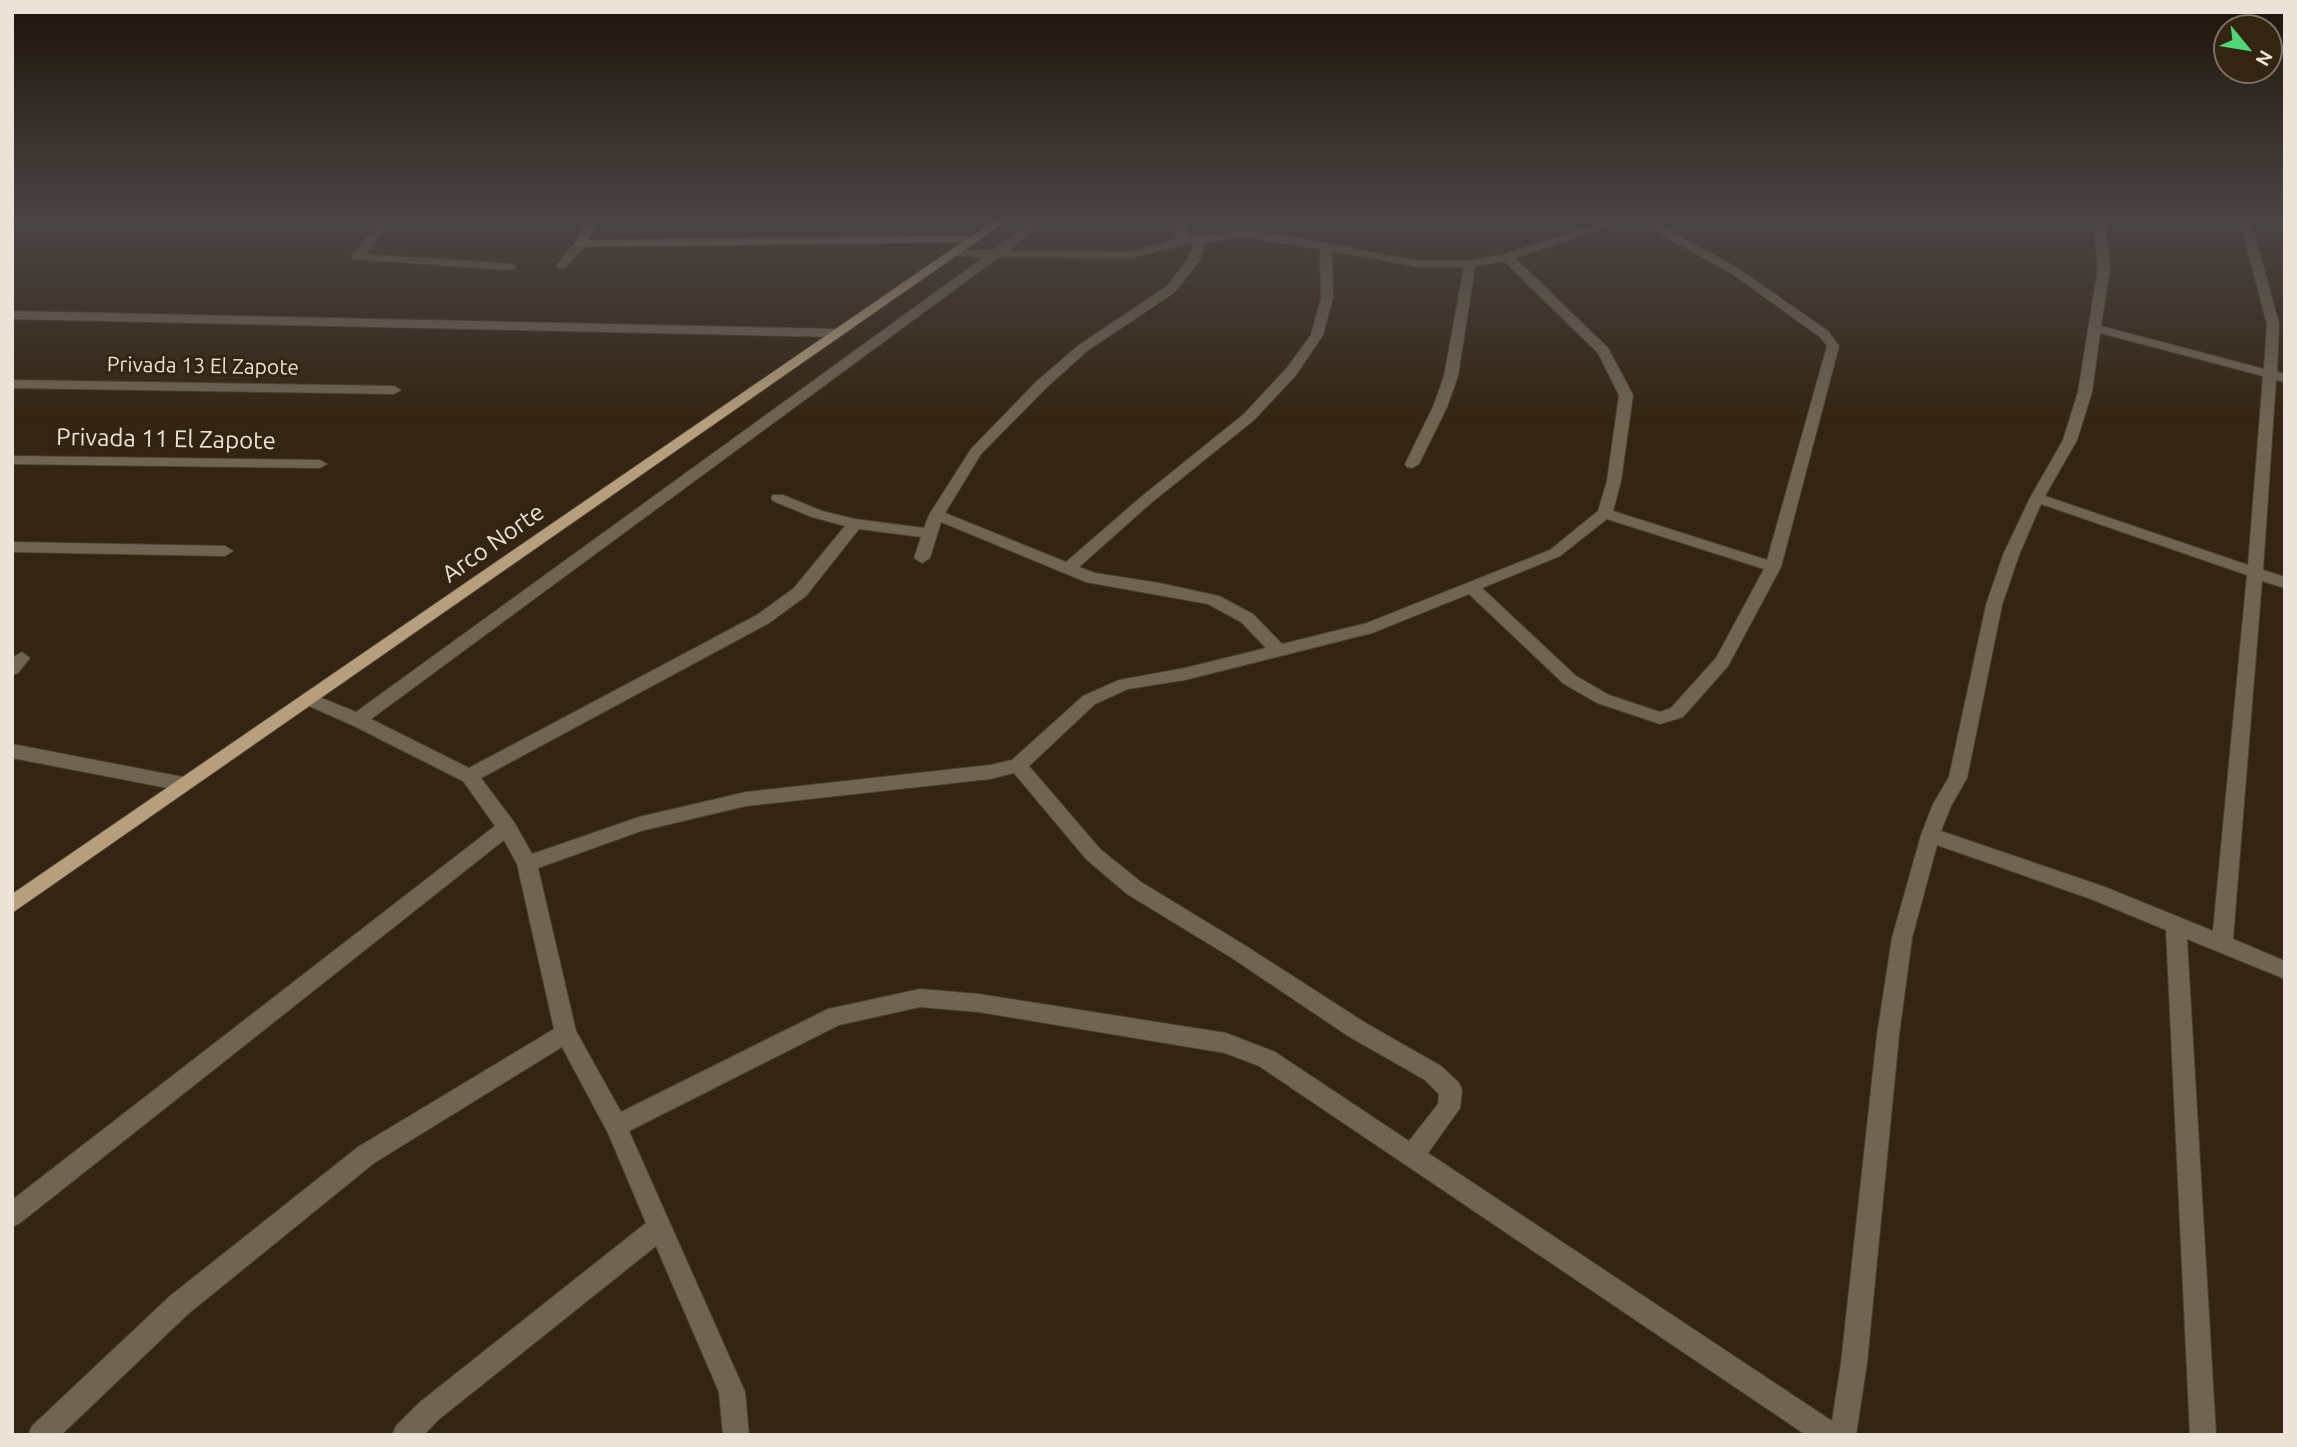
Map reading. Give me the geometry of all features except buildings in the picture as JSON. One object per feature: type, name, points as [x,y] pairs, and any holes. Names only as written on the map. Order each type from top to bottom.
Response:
[{"type":"main road","name":"Arco Norte","points":[[12,905],[183,784],[903,289]]},
{"type":"street","points":[[358,720],[947,289]]},
{"type":"street","points":[[922,558],[936,515],[976,452],[1042,384],[1083,348],[1171,289]]},
{"type":"street","points":[[1068,568],[1146,500],[1249,417],[1291,372],[1317,335],[1327,298],[1327,289]]},
{"type":"street","points":[[1412,464],[1440,407],[1451,376],[1466,289]]},
{"type":"street","points":[[527,864],[639,824],[746,799],[990,772],[1018,765],[1089,700],[1125,684],[1185,674],[1372,627],[1555,553],[1605,513],[1614,481],[1626,395],[1604,351],[1540,289]]},
{"type":"street","points":[[1471,587],[1570,680],[1602,699],[1660,718],[1677,713],[1721,662],[1773,567],[1833,346],[1824,334],[1760,289]]},
{"type":"street","points":[[1843,1435],[1854,1363],[1888,1035],[1902,938],[1930,835],[1942,804],[1958,778],[1994,605],[2011,555],[2037,498],[2070,440],[2085,391],[2101,289]]},
{"type":"street","points":[[2222,944],[2264,474],[2273,324],[2263,289]]},
{"type":"street","points":[[12,315],[836,333]]},
{"type":"street","points":[[2094,328],[2285,378]]},
{"type":"street","name":"Privada 13 El Zapote","points":[[12,384],[394,390]]},
{"type":"street","name":"Privada 11 El Zapote","points":[[12,460],[320,464]]},
{"type":"street","points":[[778,498],[817,514],[855,524],[930,533]]},
{"type":"street","points":[[2037,498],[2285,583]]},
{"type":"street","points":[[1605,513],[1773,567]]},
{"type":"street","points":[[936,515],[1092,578],[1213,600],[1247,618],[1279,651]]},
{"type":"street","points":[[469,776],[763,620],[800,592],[855,524]]},
{"type":"street","points":[[12,547],[225,551]]},
{"type":"street","points":[[12,657],[22,658],[12,669]]},
{"type":"street","points":[[307,699],[358,720],[469,776],[507,827],[527,864],[566,1033],[616,1126],[732,1392],[736,1435]]},
{"type":"street","points":[[12,751],[183,784]]},
{"type":"street","points":[[1018,765],[1093,854],[1134,888],[1239,952],[1356,1029],[1433,1073],[1451,1090],[1449,1108],[1413,1154]]},
{"type":"street","points":[[12,1215],[507,827]]},
{"type":"street","points":[[1930,835],[2098,893],[2285,970]]},
{"type":"street","points":[[2176,926],[2203,1435]]},
{"type":"street","points":[[616,1126],[836,1016],[920,998],[979,1003],[1226,1043],[1267,1059],[1830,1435]]},
{"type":"street","points":[[41,1435],[179,1305],[366,1155],[566,1033]]},
{"type":"street","points":[[405,1435],[429,1411],[660,1227]]}]
